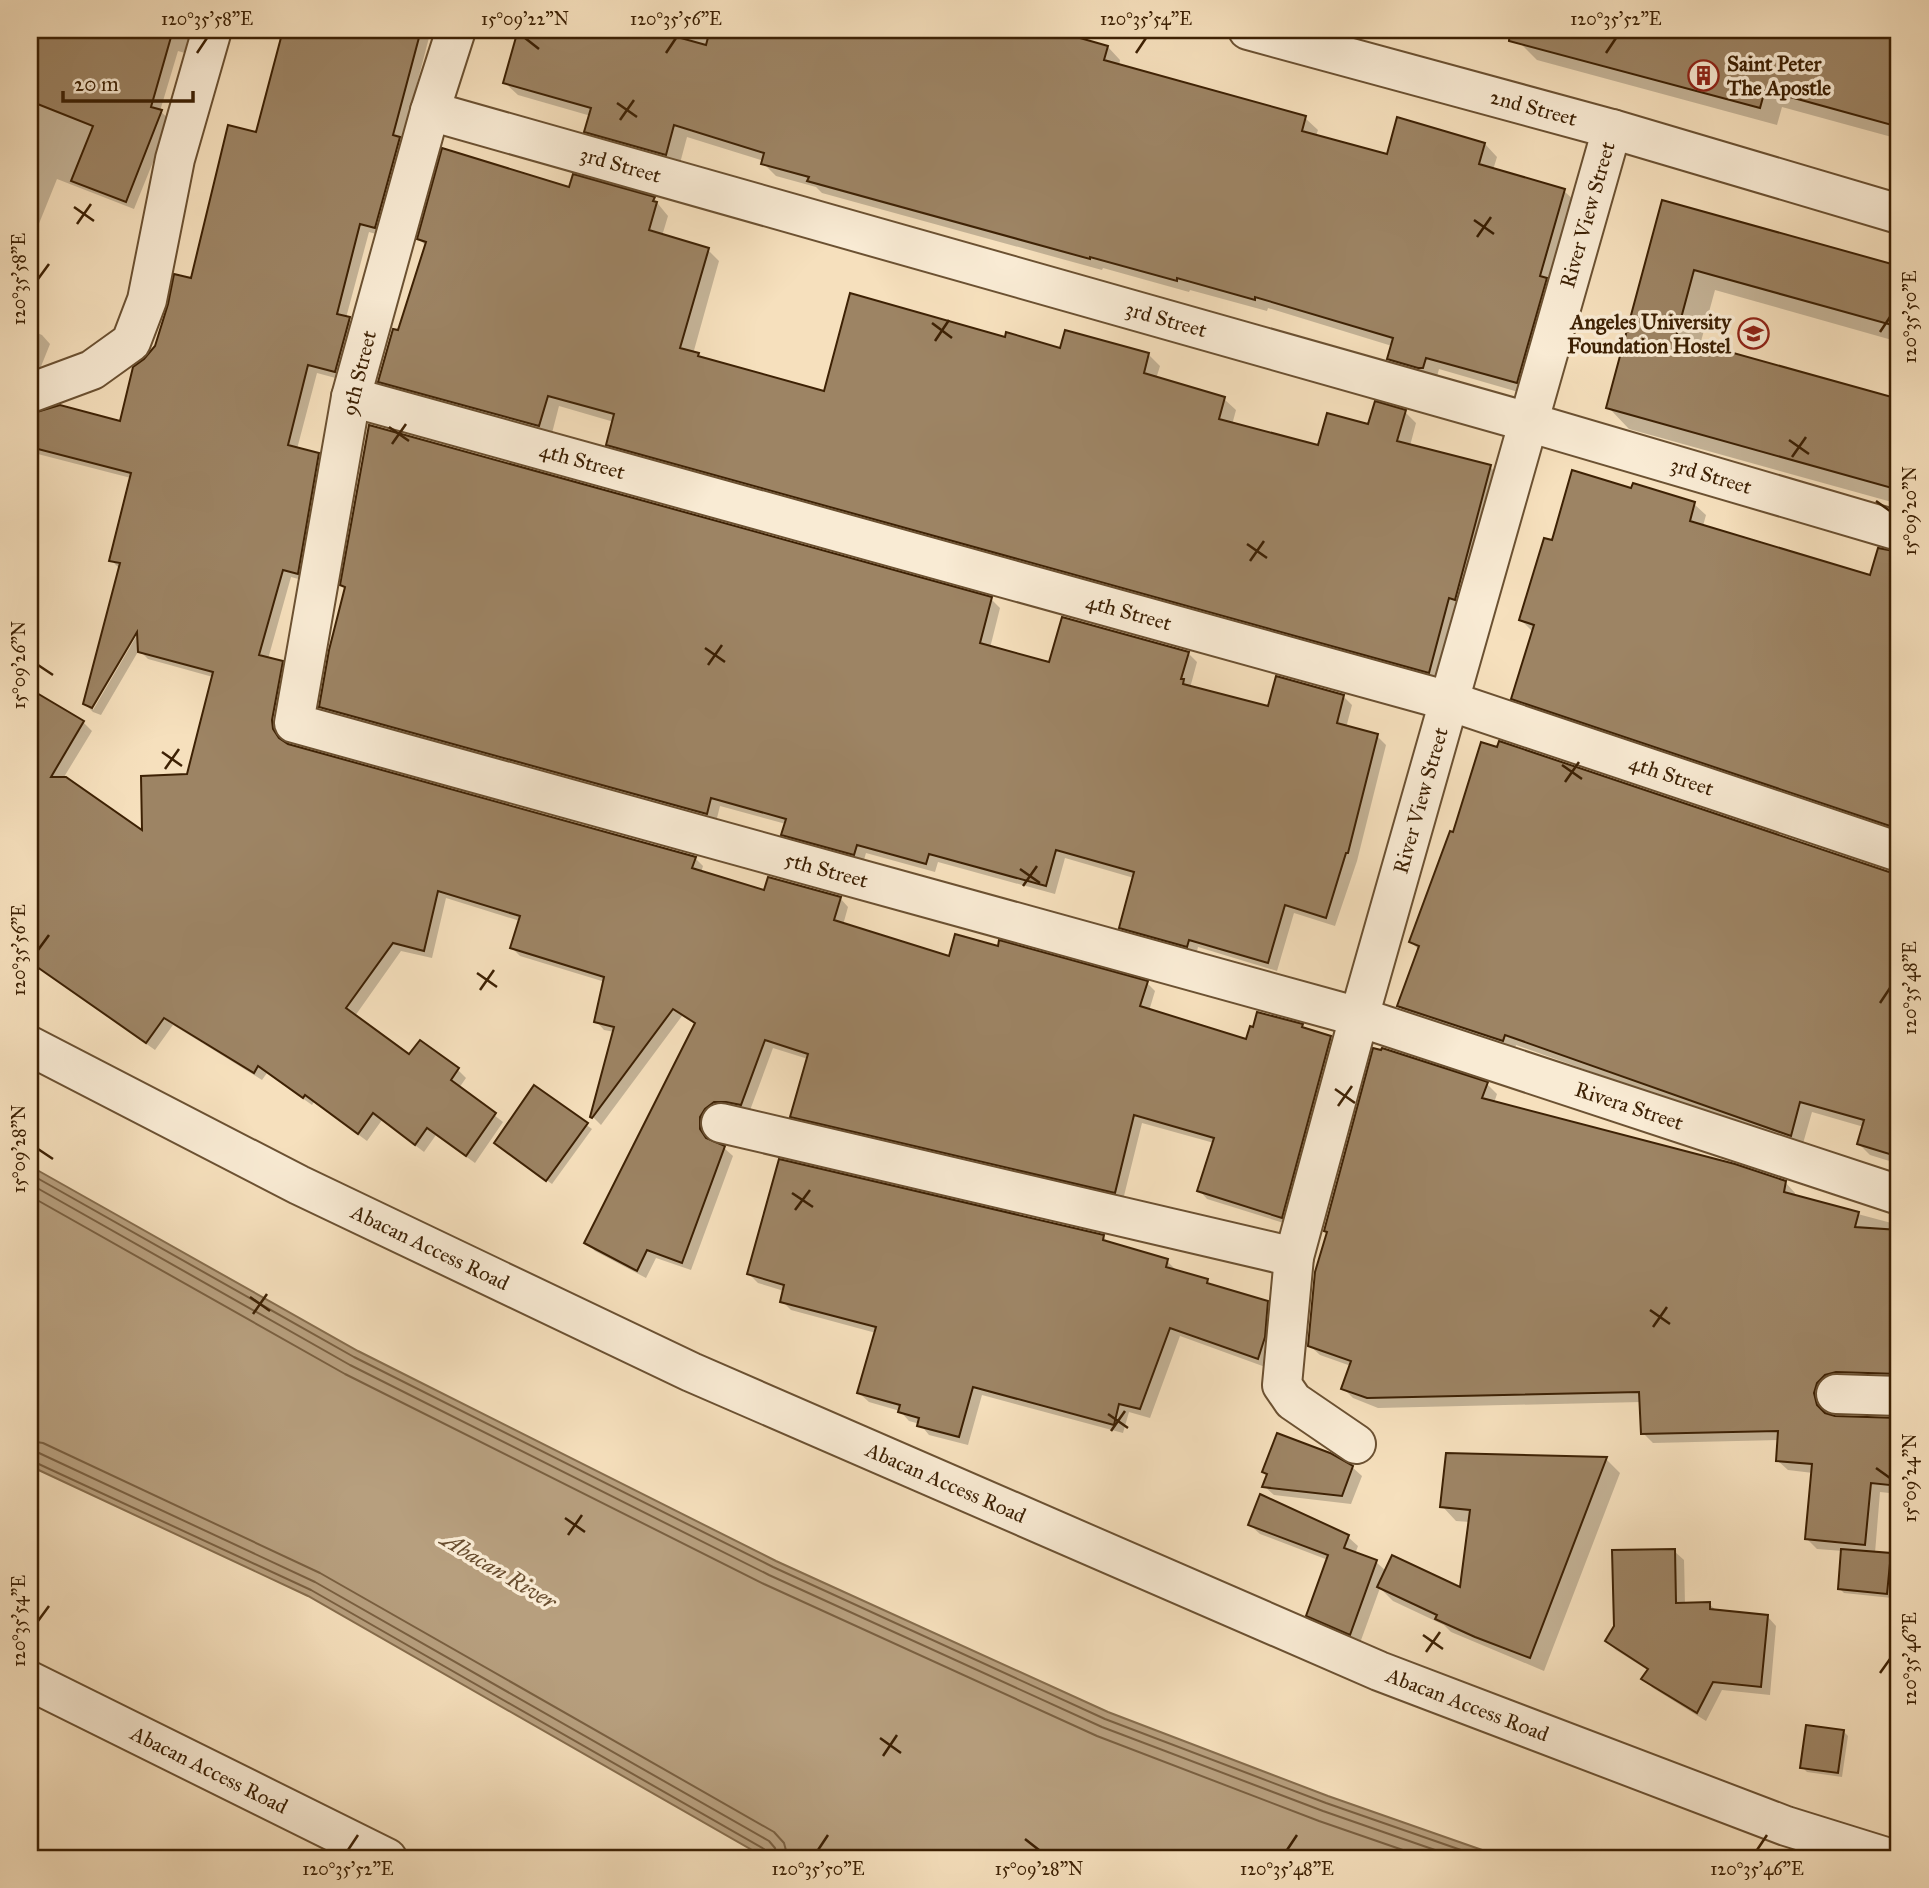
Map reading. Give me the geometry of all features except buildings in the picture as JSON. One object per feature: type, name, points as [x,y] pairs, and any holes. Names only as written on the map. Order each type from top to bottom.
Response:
[{"type":"street","points":[[30,393],[92,370],[131,342],[147,300],[176,159],[212,30]]},
{"type":"street","name":"9th Street","points":[[294,723],[351,397],[430,111],[456,30]]},
{"type":"street","name":"2nd Street","points":[[1248,30],[1612,129],[1899,214]]},
{"type":"street","name":"3rd Street","points":[[430,111],[1528,422],[1899,531]]},
{"type":"street","name":"River View Street","points":[[1356,1444],[1293,1401],[1282,1385],[1294,1257],[1359,1017],[1612,129]]},
{"type":"street","name":"4th Street","points":[[351,397],[1449,701],[1899,852]]},
{"type":"street","name":"5th Street","points":[[294,723],[1359,1017]]},
{"type":"street","name":"Rivera Street","points":[[1359,1017],[1899,1195]]},
{"type":"street","name":"Abacan Access Road","points":[[30,1046],[299,1185],[716,1383],[1379,1671],[1786,1826],[1889,1858]]},
{"type":"street","points":[[720,1123],[1294,1257]]},
{"type":"street","points":[[1836,1394],[1899,1396]]},
{"type":"street","name":"Abacan Access Road","points":[[30,1681],[387,1858]]},
{"type":"water","name":"Abacan River","points":[[30,1166],[358,1351],[776,1561],[1108,1712],[1328,1796],[1505,1858],[766,1858],[308,1596],[30,1466]]},
{"type":"place","name":"Saint Peter The Apostle","points":[[1704,76]]},
{"type":"place","name":"Angeles University Foundation Hostel","points":[[1754,334]]}]
